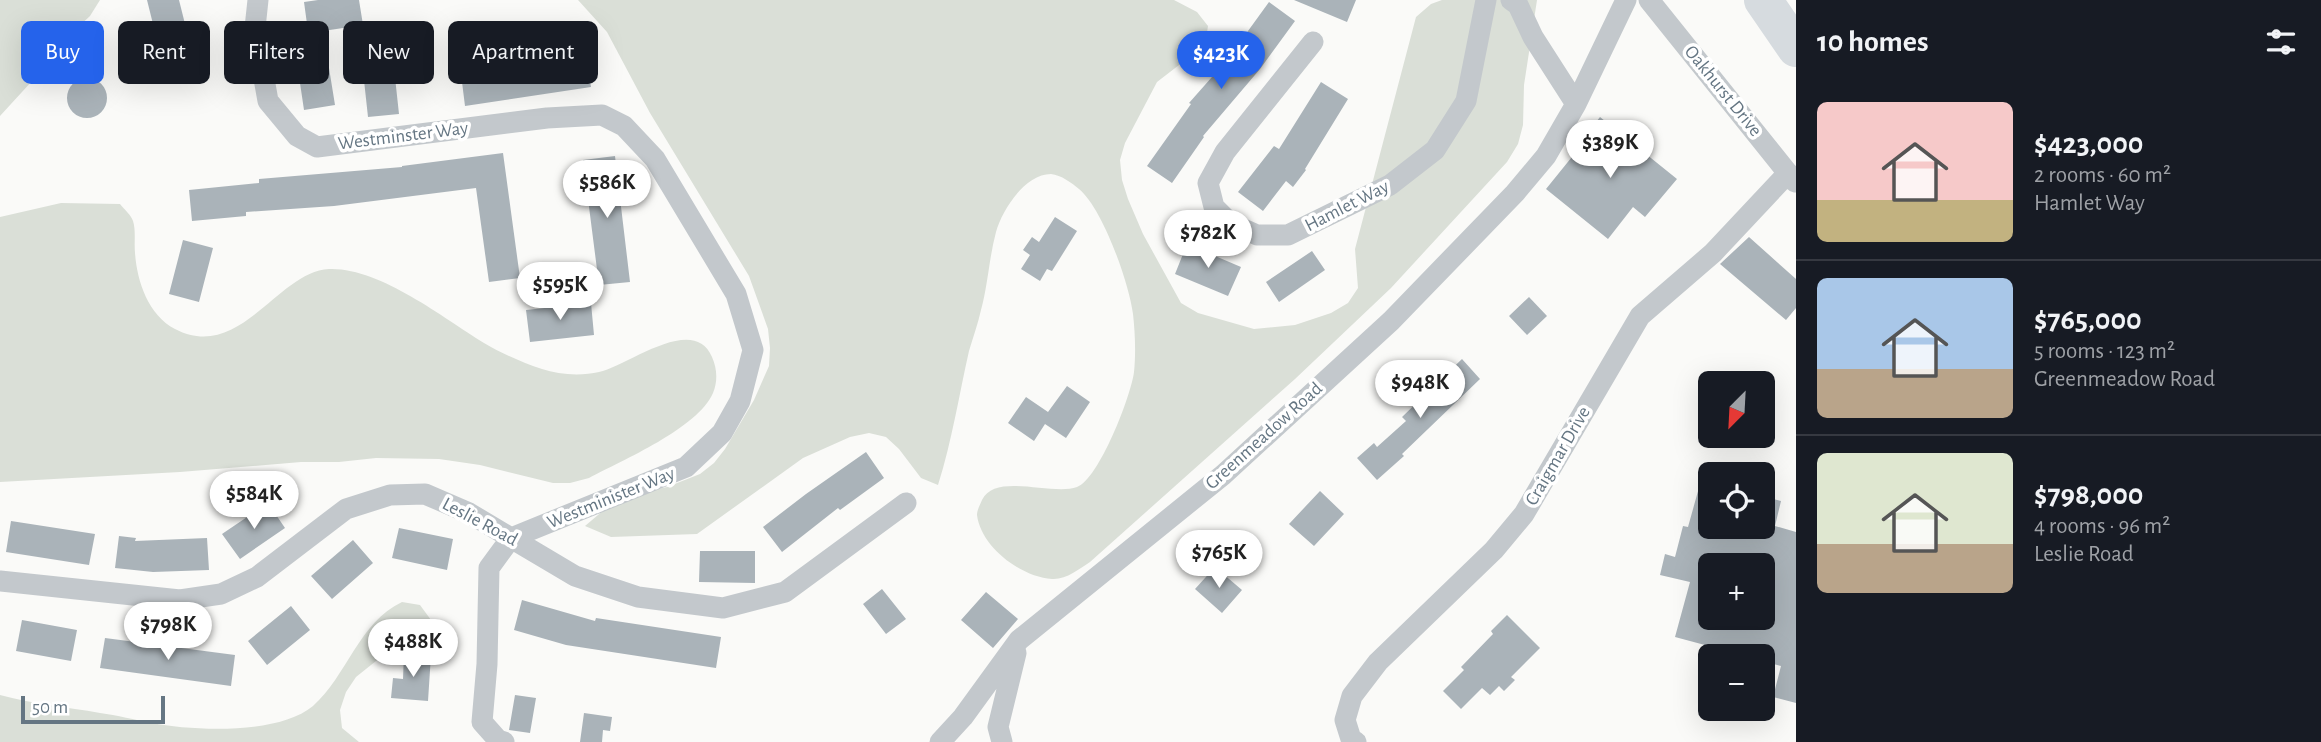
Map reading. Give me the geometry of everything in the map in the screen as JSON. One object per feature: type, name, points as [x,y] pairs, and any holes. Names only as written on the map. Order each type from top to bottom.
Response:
[{"type":"highway","points":[[1763,0],[1796,48]]},
{"type":"highway","points":[[1787,0],[1796,13]]},
{"type":"street","name":"Westminster Way","points":[[258,0],[255,28],[268,101],[297,136],[317,147],[575,115]]},
{"type":"street","name":"Hamlet Way","points":[[1313,42],[1225,152],[1208,183],[1214,207],[1230,223],[1257,235],[1288,235],[1390,185],[1434,150],[1466,101],[1486,0]]},
{"type":"street","points":[[1511,0],[1518,5],[1533,37],[1576,104]]},
{"type":"street","name":"Greenmeadow Road","points":[[940,742],[963,717],[1019,640],[1223,475],[1391,321],[1515,193],[1546,156],[1576,104],[1626,0]]},
{"type":"street","name":"Oakhurst Drive","points":[[1649,0],[1792,178]]},
{"type":"street","name":"Westminister Way","points":[[511,538],[686,467],[722,433],[740,401],[753,350],[736,295],[655,159],[624,126],[602,115],[575,115]]},
{"type":"street","name":"Craigmar Drive","points":[[1356,742],[1351,739],[1345,720],[1352,696],[1378,662],[1494,550],[1524,514],[1640,316],[1713,253],[1792,178]]},
{"type":"street","name":"Leslie Road","points":[[0,581],[180,600],[221,594],[257,578],[346,509],[390,495],[425,494],[469,513],[575,576],[638,597],[723,608],[785,592],[906,503]]},
{"type":"street","points":[[501,741],[482,722],[488,664],[489,568],[511,538]]},
{"type":"street","points":[[1002,742],[999,727],[1019,640]]},
{"type":"shaded area","points":[[0,0],[100,0],[85,21],[21,21],[21,84],[29,84],[0,116]]},
{"type":"shaded area","points":[[578,0],[1174,0],[1197,12],[1208,26],[1205,45],[1157,82],[1125,143],[1120,160],[1122,180],[1143,234],[1181,303],[1198,313],[1254,329],[1295,325],[1331,313],[1348,303],[1358,288],[1355,249],[1416,17],[1431,4],[1442,0],[1537,0],[1524,85],[1523,125],[1518,144],[1507,162],[1391,288],[1295,379],[1090,562],[1057,579],[1028,573],[1004,558],[994,549],[980,527],[978,509],[989,492],[999,487],[1066,489],[1077,487],[1086,481],[1113,436],[1132,384],[1135,350],[1131,301],[1106,229],[1079,189],[1051,174],[1032,180],[1024,187],[1009,204],[999,223],[983,301],[938,485],[921,478],[886,437],[869,433],[850,437],[803,458],[697,534],[611,537],[585,526],[618,498],[667,487],[700,474],[714,463],[754,400],[769,366],[770,348],[768,329],[749,276],[650,113],[607,32]]},
{"type":"shaded area","points":[[61,203],[120,204],[133,221],[138,275],[151,306],[175,329],[198,336],[219,334],[239,325],[293,284],[310,274],[329,269],[368,276],[389,285],[484,343],[535,367],[556,373],[599,372],[659,346],[691,340],[703,345],[712,357],[716,375],[715,388],[705,406],[676,431],[589,478],[570,483],[553,483],[480,465],[439,459],[376,458],[0,482],[0,217]]},
{"type":"shaded area","points":[[402,602],[420,605],[431,620],[420,635],[386,653],[356,677],[346,692],[340,710],[342,728],[359,742],[0,742],[0,695],[190,728],[235,728],[279,722],[313,706],[325,694],[375,622]]},
{"type":"building","points":[[147,0],[179,0],[184,21],[152,21]]},
{"type":"building","points":[[359,0],[362,21],[343,21],[343,28],[329,30],[329,21],[307,21],[304,2]]},
{"type":"building","points":[[1294,0],[1356,0],[1347,22]]},
{"type":"building","points":[[1269,2],[1295,21],[1260,69],[1203,136],[1172,183],[1147,166],[1191,104],[1189,103],[1227,60]]},
{"type":"building","points":[[329,68],[335,105],[304,110],[300,84],[329,84]]},
{"type":"building","points":[[1321,82],[1348,99],[1306,170],[1293,187],[1286,181],[1263,211],[1238,192],[1274,146],[1279,149]]},
{"type":"building","points":[[73,84],[101,84],[105,90],[105,106],[95,116],[79,116],[69,106],[67,98]]},
{"type":"building","points":[[364,84],[396,84],[399,114],[368,117]]},
{"type":"building","points":[[462,84],[591,84],[591,87],[465,106]]},
{"type":"building","points":[[1600,117],[1677,179],[1645,217],[1633,207],[1608,239],[1546,189],[1584,142],[1582,140]]},
{"type":"building","points":[[503,153],[520,278],[489,282],[476,188],[334,206],[246,212],[246,216],[192,221],[189,190],[259,183],[259,179],[402,167]]},
{"type":"building","points":[[615,156],[630,282],[599,285],[583,160]]},
{"type":"building","points":[[1055,217],[1077,231],[1052,271],[1047,269],[1040,281],[1021,269],[1030,255],[1023,250],[1032,237],[1039,242]]},
{"type":"building","points":[[1749,237],[1796,279],[1796,308],[1786,320],[1720,264]]},
{"type":"building","points":[[183,240],[213,248],[199,302],[169,294]]},
{"type":"building","points":[[1187,244],[1241,267],[1228,296],[1175,274]]},
{"type":"building","points":[[1312,251],[1325,270],[1279,302],[1266,282]]},
{"type":"building","points":[[1529,297],[1547,316],[1527,335],[1509,316]]},
{"type":"building","points":[[591,303],[594,335],[530,342],[526,310]]},
{"type":"building","points":[[1462,359],[1480,379],[1377,480],[1357,458],[1374,443],[1377,447],[1406,421],[1402,417]]},
{"type":"building","points":[[1067,386],[1090,402],[1066,438],[1045,424],[1034,441],[1008,423],[1026,397],[1048,412]]},
{"type":"building","points":[[866,452],[884,478],[840,510],[838,508],[782,552],[763,527]]},
{"type":"building","points":[[1320,491],[1344,514],[1314,546],[1289,524]]},
{"type":"building","points":[[1698,491],[1698,539],[1775,539],[1775,526],[1796,532],[1796,703],[1775,698],[1781,666],[1775,664],[1775,644],[1701,644],[1675,637],[1690,582],[1660,575],[1665,554],[1675,557],[1683,526],[1688,527]]},
{"type":"building","points":[[1775,499],[1781,501],[1775,526]]},
{"type":"building","points":[[268,503],[285,528],[240,559],[222,534]]},
{"type":"building","points":[[11,521],[95,534],[89,565],[6,552]]},
{"type":"building","points":[[399,528],[453,539],[447,570],[392,558]]},
{"type":"building","points":[[119,536],[136,538],[135,541],[207,538],[209,570],[153,572],[115,568]]},
{"type":"building","points":[[353,540],[373,563],[332,599],[311,576]]},
{"type":"building","points":[[700,551],[755,551],[755,583],[699,582]]},
{"type":"building","points":[[1215,567],[1242,590],[1222,613],[1195,589]]},
{"type":"building","points":[[882,589],[906,619],[886,634],[863,604]]},
{"type":"building","points":[[986,592],[1018,619],[993,648],[961,620]]},
{"type":"building","points":[[522,600],[595,621],[596,618],[721,637],[716,668],[566,645],[514,630]]},
{"type":"building","points":[[291,606],[310,630],[267,665],[248,641]]},
{"type":"building","points":[[1507,615],[1540,648],[1511,677],[1515,680],[1504,691],[1499,686],[1490,695],[1482,688],[1461,709],[1443,691],[1464,670],[1461,667],[1493,634],[1491,631]]},
{"type":"building","points":[[22,620],[77,630],[71,661],[16,651]]},
{"type":"building","points":[[105,638],[235,655],[231,686],[100,668]]},
{"type":"building","points":[[404,653],[431,655],[428,701],[391,698],[393,678],[403,679]]},
{"type":"building","points":[[515,695],[536,698],[530,733],[509,730]]},
{"type":"building","points":[[584,713],[612,717],[610,731],[603,730],[602,742],[580,742]]}]
